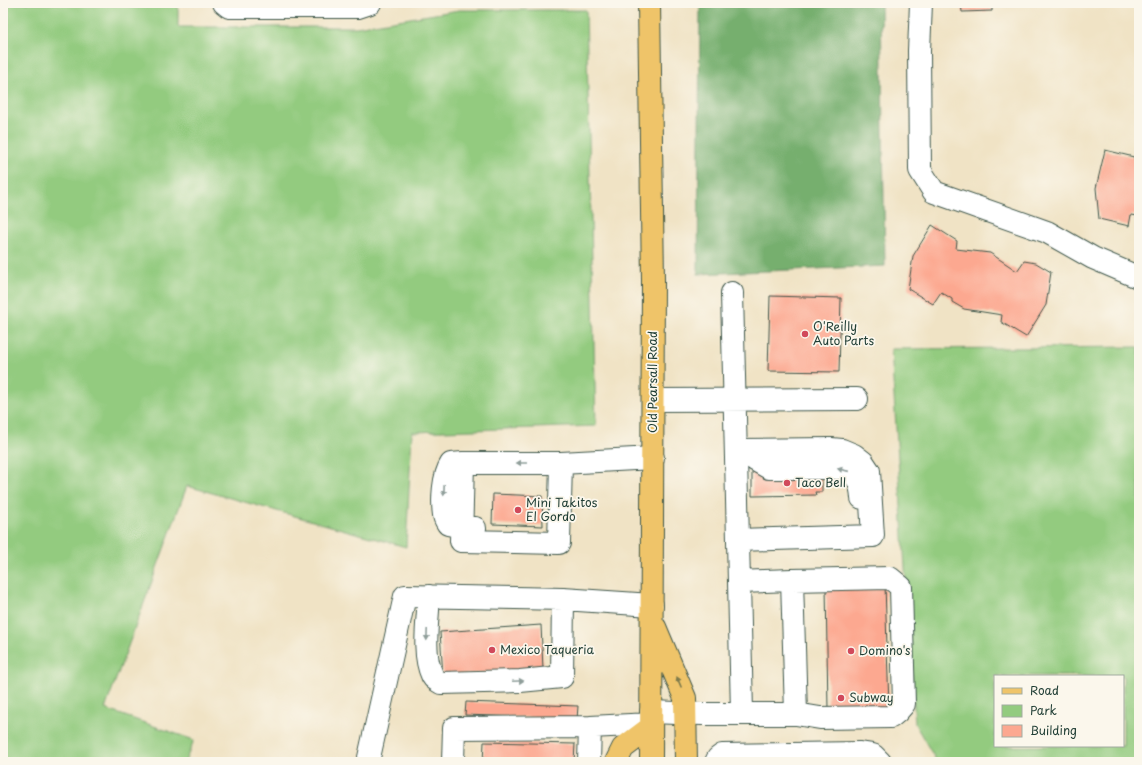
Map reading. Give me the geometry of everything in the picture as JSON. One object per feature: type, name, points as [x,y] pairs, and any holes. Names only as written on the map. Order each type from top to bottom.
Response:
[{"type":"main road","name":"Old Pearsall Road","points":[[649,3],[653,280],[651,762]]},
{"type":"main road","points":[[652,612],[685,698],[686,762]]},
{"type":"main road","points":[[616,762],[623,748],[651,721]]},
{"type":"lane","points":[[224,3],[229,7],[254,8],[358,7],[370,3]]},
{"type":"lane","points":[[921,3],[919,50],[920,170],[934,192],[1047,232],[1093,258],[1135,276],[1139,276]]},
{"type":"lane","points":[[732,293],[735,398],[742,450],[738,540],[742,713]]},
{"type":"lane","points":[[653,400],[735,398],[857,399]]},
{"type":"lane","points":[[738,540],[873,536],[869,471],[863,462],[854,455],[842,450],[742,450]]},
{"type":"lane","points":[[561,463],[560,543],[461,541],[463,463],[561,463],[653,458]]},
{"type":"lane","points":[[453,762],[454,728],[590,727],[651,721],[686,713],[796,714],[820,718],[891,717],[904,704],[901,587],[890,578],[739,582]]},
{"type":"lane","points":[[792,580],[796,714]]},
{"type":"lane","points":[[368,762],[405,596],[563,599],[652,612]]},
{"type":"lane","points":[[429,596],[427,650],[428,664],[432,677],[441,683],[520,681],[562,677],[563,599]]},
{"type":"lane","points":[[589,762],[590,727]]},
{"type":"lane","points":[[463,762],[466,745],[472,737],[483,728]]},
{"type":"lane","points":[[730,759],[860,752],[873,755],[880,762]]},
{"type":"green space","points":[[3,3],[178,3],[178,27],[356,27],[459,10],[586,10],[596,426],[412,432],[406,547],[187,486],[105,709],[194,740],[185,762],[3,762]]},
{"type":"green space","points":[[700,3],[881,3],[885,266],[698,274]]},
{"type":"green space","points":[[1139,347],[1139,762],[937,762],[915,724],[891,349]]},
{"type":"building","points":[[961,3],[992,3],[992,11],[962,12]]},
{"type":"building","points":[[1105,150],[1134,157],[1135,164],[1139,164],[1139,216],[1131,215],[1129,226],[1099,219],[1096,188]]},
{"type":"building","points":[[932,225],[957,241],[956,249],[990,253],[1017,271],[1024,261],[1036,263],[1051,272],[1046,305],[1026,337],[1001,322],[1002,315],[964,309],[952,302],[952,299],[941,292],[933,304],[908,289],[913,256]]},
{"type":"building","name":"O'Reilly Auto Parts","points":[[770,296],[841,298],[839,372],[768,371]]},
{"type":"building","name":"Taco Bell","points":[[752,471],[816,471],[822,475],[822,492],[815,492],[816,495],[752,496]]},
{"type":"building","name":"Mini Takitos El Gordo","points":[[493,494],[542,496],[543,526],[492,524]]},
{"type":"building","points":[[885,585],[889,708],[828,710],[826,586]]},
{"type":"building","name":"Mexico Taqueria","points":[[541,625],[543,669],[443,676],[440,632]]},
{"type":"building","points":[[466,702],[578,706],[577,719],[465,715]]},
{"type":"building","points":[[484,742],[575,744],[574,762],[483,762]]},
{"type":"place","name":"O'Reilly Auto Parts","points":[[805,334]]},
{"type":"place","name":"Taco Bell","points":[[787,483]]},
{"type":"place","name":"Mini Takitos El Gordo","points":[[518,510]]},
{"type":"place","name":"Mexico Taqueria","points":[[492,650]]},
{"type":"place","name":"Domino's","points":[[851,651]]},
{"type":"place","name":"Subway","points":[[841,698]]}]
